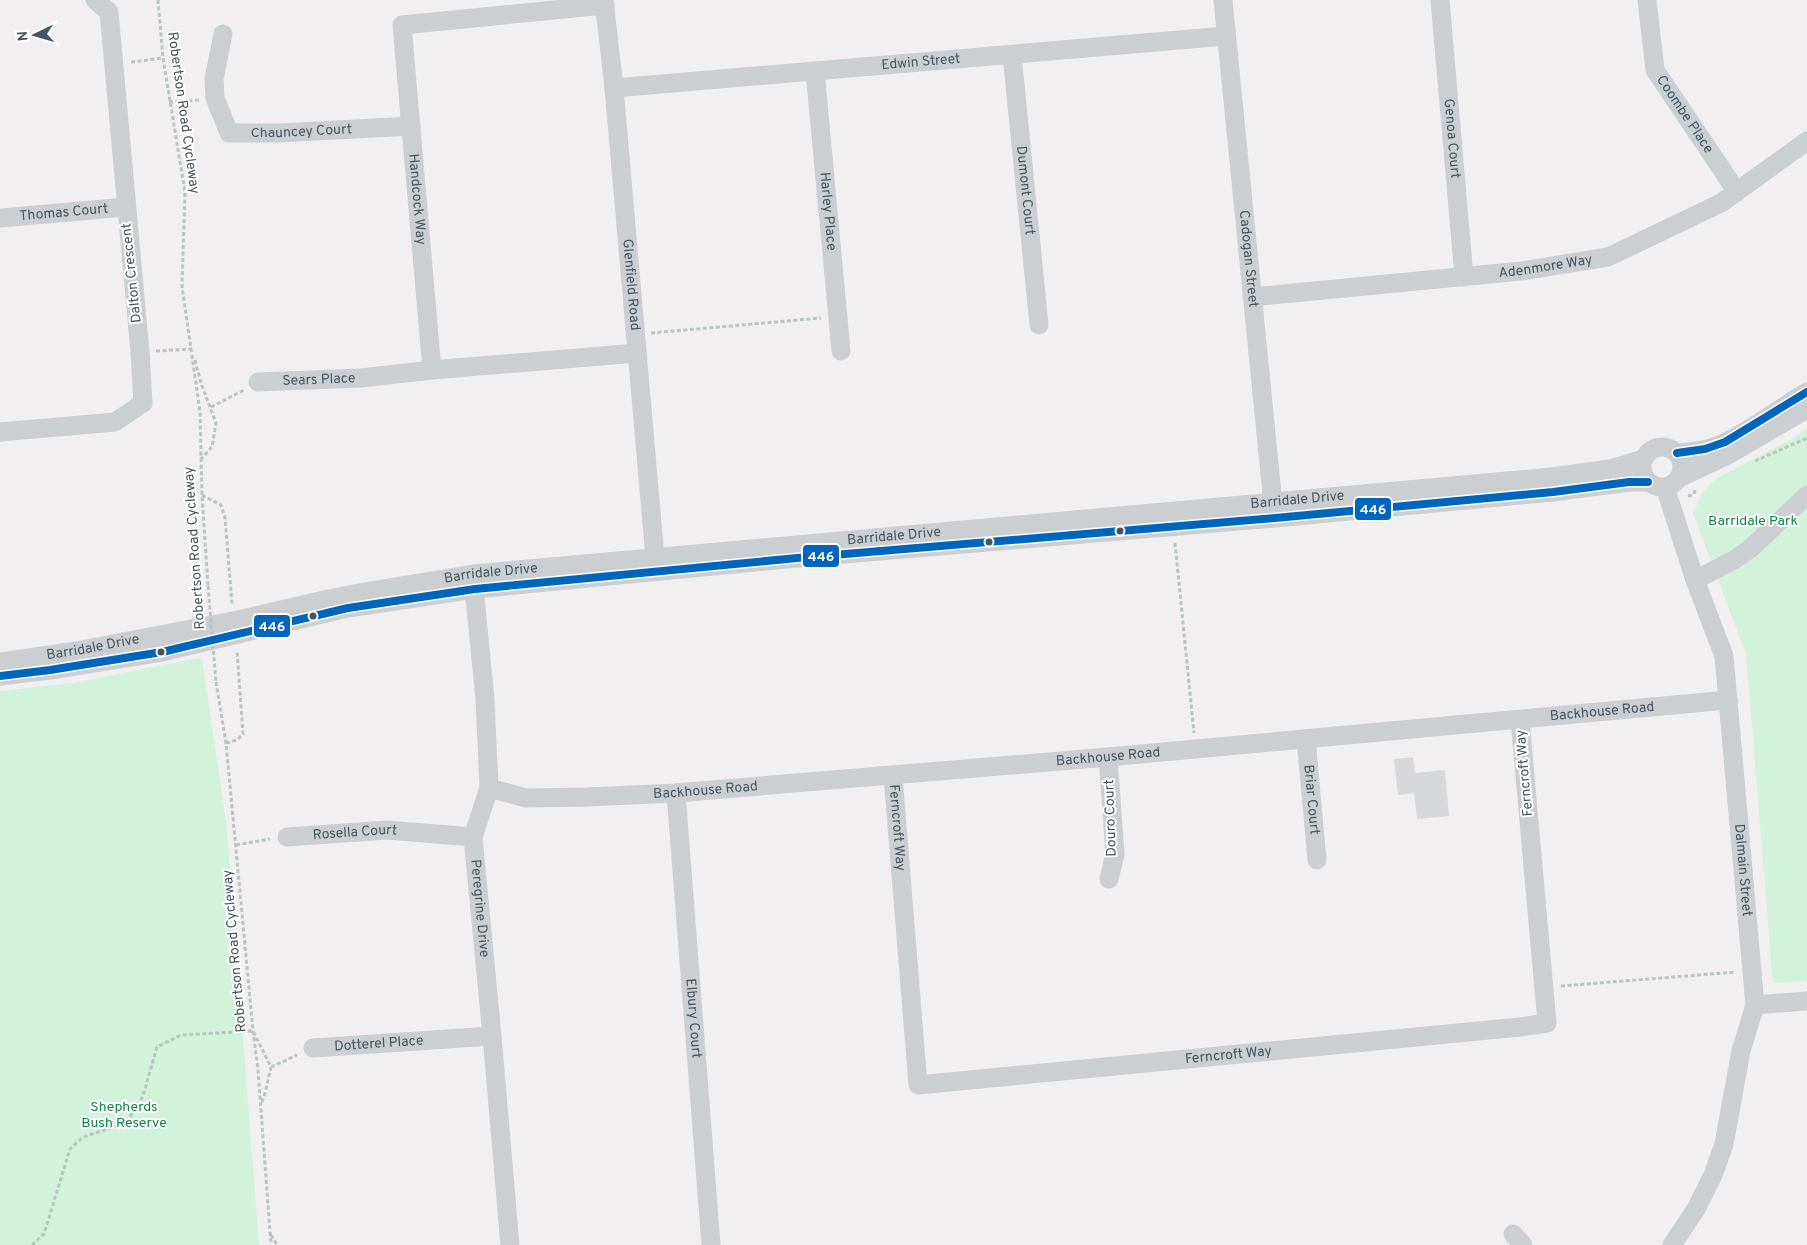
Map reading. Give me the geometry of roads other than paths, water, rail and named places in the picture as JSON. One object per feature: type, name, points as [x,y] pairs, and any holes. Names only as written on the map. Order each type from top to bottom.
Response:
[{"type":"street","name":"Dalton Crescent","points":[[0,432],[114,422],[143,403],[109,12],[95,0]]},
{"type":"street","name":"Cadogan Street","points":[[1223,0],[1274,510]]},
{"type":"street","name":"Genoa Court","points":[[1440,0],[1464,277]]},
{"type":"street","name":"Coombe Place","points":[[1647,0],[1655,70],[1737,192]]},
{"type":"street","name":"Glenfield Road","points":[[605,3],[655,563]]},
{"type":"street","name":"Handcock Way","points":[[432,370],[402,25],[605,3]]},
{"type":"street","name":"Chauncey Court","points":[[223,34],[214,79],[215,98],[229,134],[411,126]]},
{"type":"street","name":"Edwin Street","points":[[614,88],[1226,36]]},
{"type":"street","name":"Dumont Court","points":[[1012,54],[1039,325]]},
{"type":"street","name":"Harley Place","points":[[815,71],[841,351]]},
{"type":"street","name":"Adenmore Way","points":[[1252,297],[1520,271],[1608,257],[1721,203],[1807,142]]},
{"type":"street","name":"Thomas Court","points":[[0,218],[126,207]]},
{"type":"street","points":[[432,370],[636,343]]},
{"type":"street","name":"Sears Place","points":[[258,382],[361,378],[432,370]]},
{"type":"street","points":[[1676,452],[1704,449],[1730,439],[1807,392]]},
{"type":"street","name":"Barridale Drive","points":[[0,662],[76,651],[233,622],[324,600],[402,584],[474,582],[655,563],[1274,510],[1554,492],[1629,482],[1664,482],[1726,456],[1807,410]]},
{"type":"street","points":[[1661,446],[1667,447],[1676,452],[1681,458],[1682,472],[1664,482],[1642,471],[1643,459],[1650,450],[1661,446]]},
{"type":"street","name":"Barridale Drive","points":[[655,563],[1173,527],[1274,510],[1552,478],[1610,469],[1643,459]]},
{"type":"street","name":"Dalmain Street","points":[[1664,482],[1695,580],[1724,656],[1755,1005],[1741,1051],[1724,1144],[1713,1175],[1696,1209],[1672,1245]]},
{"type":"street","points":[[1695,580],[1734,560],[1750,549],[1807,495]]},
{"type":"street","name":"Barridale Drive","points":[[0,676],[162,652],[348,608],[474,582]]},
{"type":"street","name":"Peregrine Drive","points":[[474,582],[485,698],[489,788],[473,837],[492,1036],[505,1244]]},
{"type":"street","name":"Backhouse Road","points":[[489,788],[526,798],[676,793],[1108,757],[1728,700]]},
{"type":"street","name":"Ferncroft Way","points":[[893,776],[918,1085],[1547,1023],[1520,720]]},
{"type":"street","name":"Briar Court","points":[[1306,739],[1317,860]]},
{"type":"street","name":"Douro Court","points":[[1108,757],[1115,854],[1109,879]]},
{"type":"street","name":"Elbury Court","points":[[676,793],[712,1245]]},
{"type":"street","name":"Rosella Court","points":[[287,837],[387,830],[473,837]]},
{"type":"street","points":[[1755,1005],[1807,1001]]},
{"type":"street","name":"Dotterel Place","points":[[313,1048],[492,1036]]},
{"type":"park label","name":"Barridale Park","points":[[1753,521]]},
{"type":"park label","name":"Shepherds Bush Reserve","points":[[124,1116]]}]
